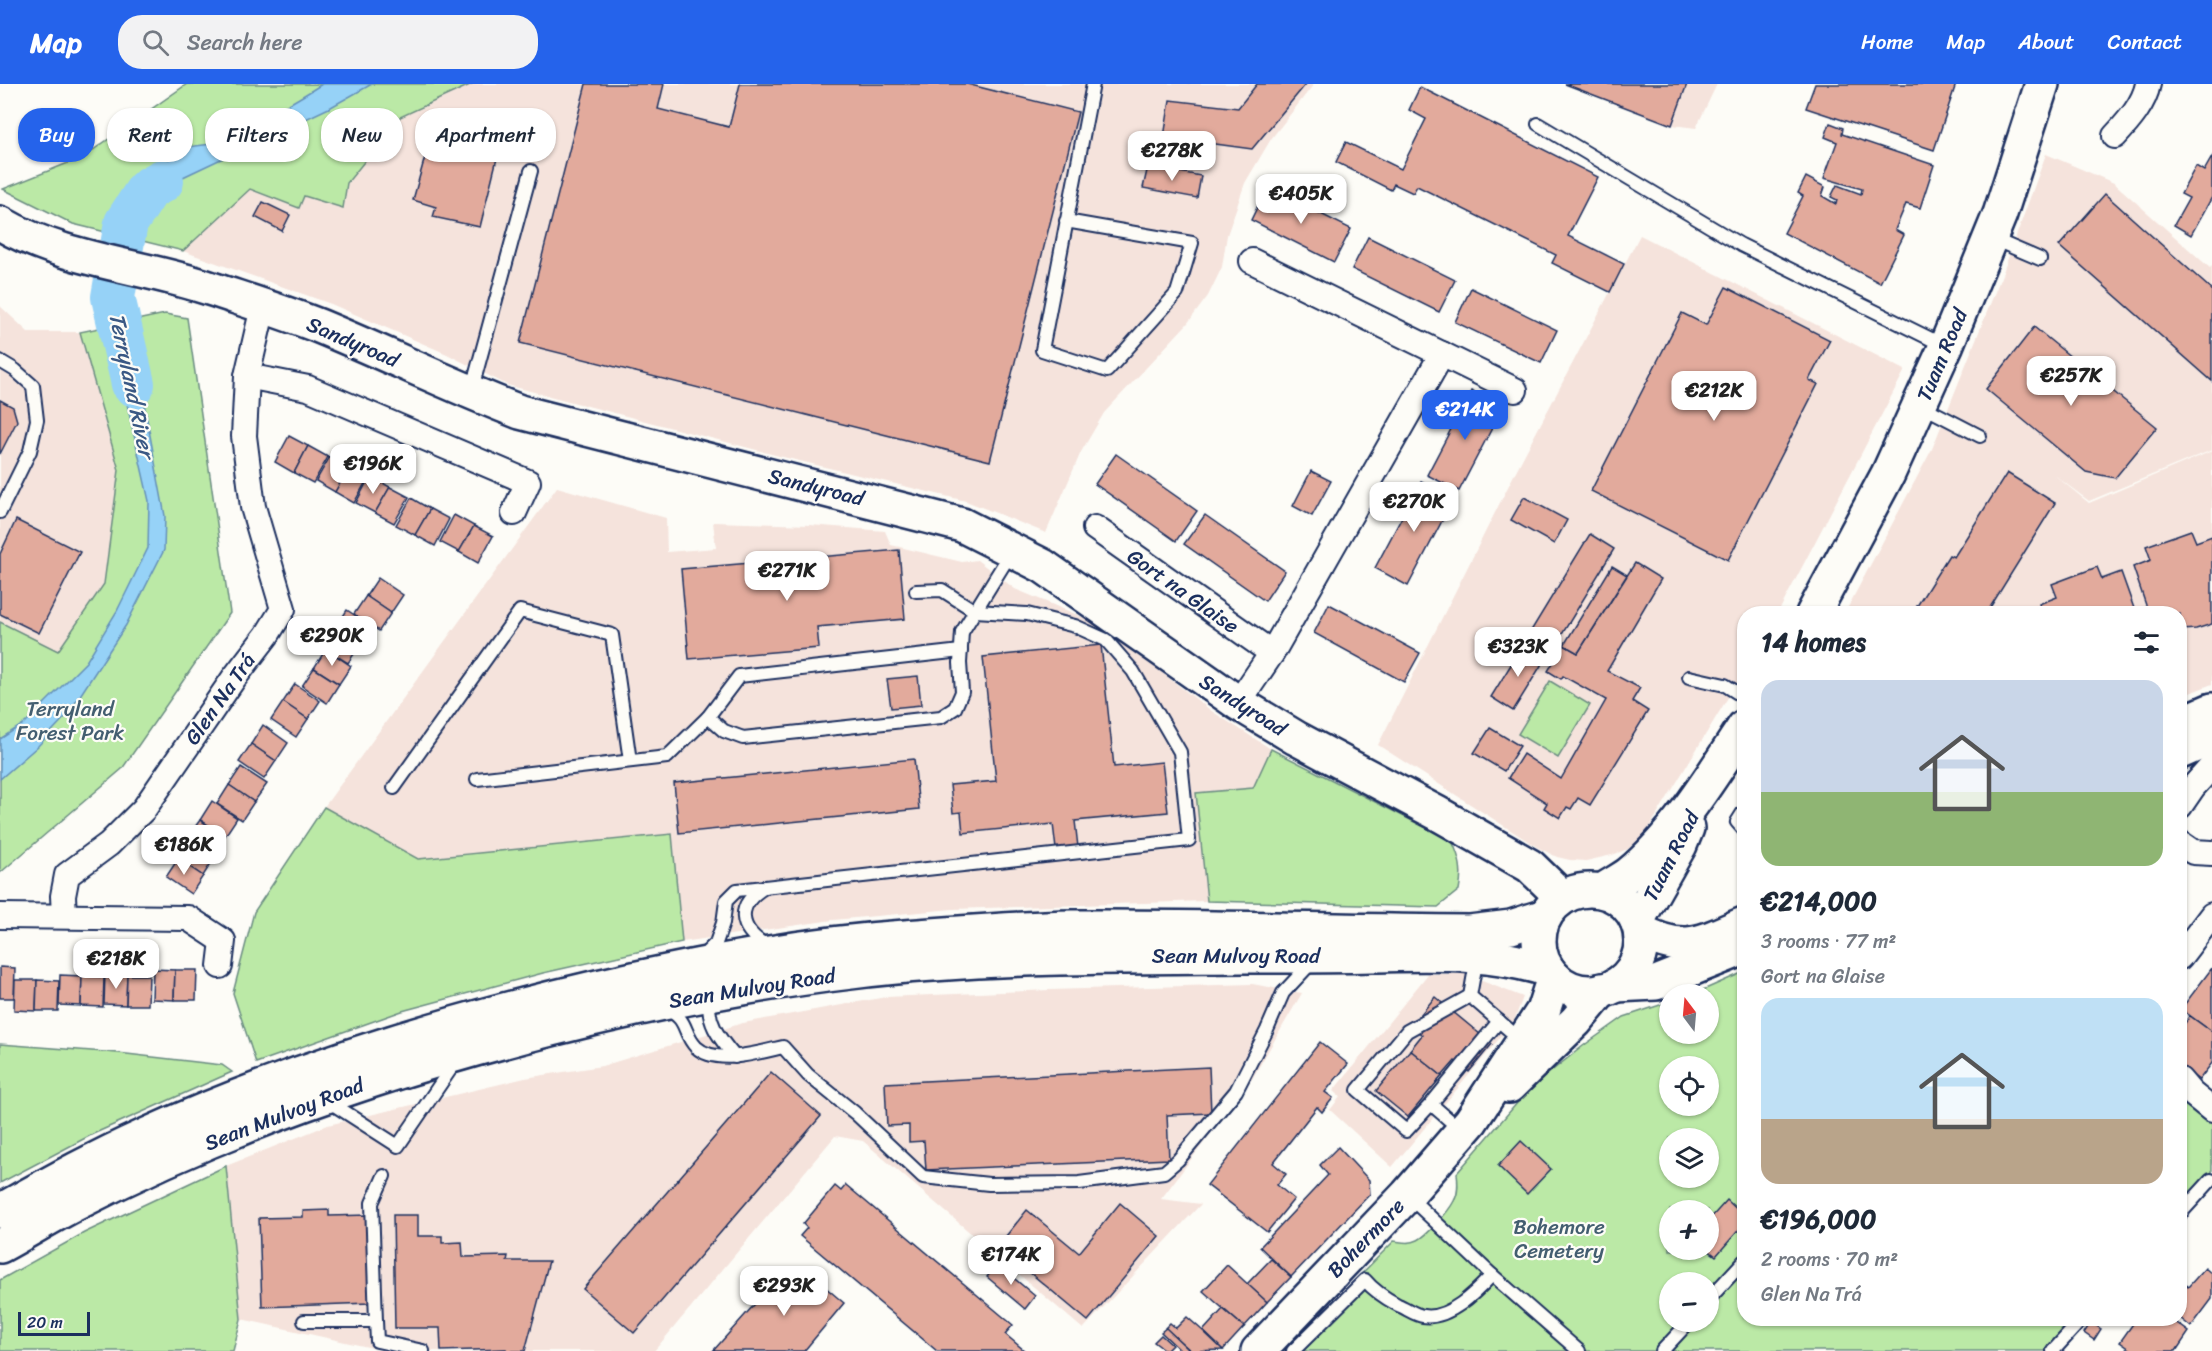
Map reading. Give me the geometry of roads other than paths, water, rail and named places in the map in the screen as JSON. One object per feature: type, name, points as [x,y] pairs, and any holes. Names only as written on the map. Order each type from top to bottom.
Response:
[{"type":"main road","name":"Tuam Road","points":[[1817,606],[1859,529],[1920,405],[1946,346],[1991,238],[2042,84]]},
{"type":"main road","name":"Sandyroad","points":[[0,223],[22,236],[82,256],[177,279],[318,326],[470,393],[520,412],[618,439],[744,468],[962,525],[1043,566],[1238,704],[1530,866],[1554,907]]},
{"type":"main road","points":[[2187,721],[2212,710]]},
{"type":"main road","points":[[2187,749],[2212,738]]},
{"type":"main road","name":"Tuam Road","points":[[1602,891],[1629,874],[1661,841],[1703,791],[1737,740]]},
{"type":"main road","name":"Tuam Road","points":[[1639,926],[1680,844],[1703,791]]},
{"type":"main road","points":[[1737,927],[1688,946],[1657,940],[1639,926],[1625,903],[1614,895],[1588,889],[1575,892],[1554,907],[1539,939],[1540,951],[1551,973],[1564,985],[1576,990],[1656,982],[1681,975],[1737,951]]},
{"type":"main road","name":"Sean Mulvoy Road","points":[[0,1246],[78,1202],[284,1110],[365,1081],[461,1052],[653,1005],[709,975],[775,951],[901,937],[1070,927],[1469,932],[1511,927],[1554,907]]},
{"type":"main road","points":[[1609,988],[1625,978],[1637,961],[1640,951],[1639,926]]},
{"type":"main road","name":"Sean Mulvoy Road","points":[[0,1211],[86,1164],[144,1136],[257,1090],[390,1042],[502,1011],[709,975],[853,972],[987,961],[1113,957],[1413,954],[1477,956],[1528,963],[1551,973]]},
{"type":"main road","name":"Bohermore","points":[[1467,1126],[1511,1031],[1543,1011],[1551,973]]},
{"type":"main road","name":"Bohermore","points":[[1258,1351],[1407,1195],[1467,1126],[1609,988]]},
{"type":"street","points":[[2115,136],[2130,119],[2146,92],[2148,84]]},
{"type":"street","points":[[1252,261],[1515,390]]},
{"type":"street","name":"Glen Na Trá","points":[[64,915],[63,896],[68,875],[109,844],[144,809],[283,609],[253,507],[244,436],[247,376],[263,307]]},
{"type":"street","points":[[1238,704],[1272,653],[1442,354]]},
{"type":"street","points":[[247,376],[308,388],[528,482],[514,513]]},
{"type":"street","name":"Gort na Glaise","points":[[1095,528],[1272,653]]},
{"type":"street","points":[[2187,796],[2212,766]]},
{"type":"street","points":[[2187,848],[2193,852],[2212,854]]},
{"type":"street","points":[[2187,948],[2212,915]]},
{"type":"street","points":[[0,916],[188,918],[224,942],[220,966]]},
{"type":"street","points":[[2187,1088],[2212,1110]]},
{"type":"lane","points":[[1066,221],[1192,243],[1177,293],[1107,371],[1042,350],[1066,221],[1093,84]]},
{"type":"lane","points":[[1538,124],[1741,246],[1946,346]]},
{"type":"lane","points":[[470,393],[531,171]]},
{"type":"lane","points":[[1991,238],[2040,259]]},
{"type":"lane","points":[[0,361],[15,370],[33,386],[37,420],[30,451],[0,512]]},
{"type":"lane","points":[[1920,405],[1980,436]]},
{"type":"lane","points":[[708,717],[724,731],[743,738],[941,717],[955,708],[962,692],[960,651],[962,632],[1012,550]]},
{"type":"lane","points":[[735,1057],[713,1027],[708,1006],[709,975],[723,923],[726,901],[736,890],[1189,840],[1180,752],[1133,670],[1106,640],[1075,626],[1028,615],[975,611],[942,590],[916,591]]},
{"type":"lane","points":[[394,788],[520,611],[612,634],[630,761]]},
{"type":"lane","points":[[477,779],[667,757],[708,717],[739,675],[960,651]]},
{"type":"lane","points":[[1689,677],[1725,685],[1737,693]]},
{"type":"lane","points":[[766,886],[755,893],[746,905],[743,914],[744,926],[756,940],[775,951]]},
{"type":"lane","points":[[653,1005],[677,1014],[696,1047],[710,1055],[735,1057],[783,1047],[808,1075],[855,1113],[923,1177],[989,1184],[1079,1183],[1164,1172],[1178,1160],[1236,1091],[1283,993],[1306,967],[1320,956]]},
{"type":"lane","points":[[1470,996],[1477,956]]},
{"type":"lane","points":[[1470,996],[1511,1031],[1431,1104],[1406,1131],[1358,1090],[1407,1031],[1470,996]]},
{"type":"lane","points":[[322,1097],[398,1146],[461,1052]]},
{"type":"lane","points":[[1431,1104],[1467,1126]]},
{"type":"lane","points":[[384,1176],[372,1203],[377,1341],[423,1351]]},
{"type":"lane","points":[[2187,1206],[2211,1180]]},
{"type":"lane","points":[[1407,1195],[1492,1275],[1579,1351]]},
{"type":"lane","points":[[1719,1288],[1737,1269]]},
{"type":"lane","points":[[1293,1351],[1365,1280],[1385,1298],[1421,1316],[1436,1317],[1479,1290],[1492,1275]]},
{"type":"lane","points":[[304,1321],[376,1321]]},
{"type":"lane","points":[[2053,1351],[2076,1326]]},
{"type":"lane","points":[[1662,1351],[1680,1332]]},
{"type":"water","points":[[322,84],[372,84],[329,108],[321,108],[321,112],[309,117],[309,108],[282,108]]},
{"type":"water","points":[[205,145],[205,162],[215,162],[183,177],[153,200],[139,226],[109,223],[120,203],[166,162],[193,162],[193,146]]},
{"type":"water","points":[[127,324],[165,516],[164,550],[126,625],[68,714],[38,746],[0,779],[0,739],[25,723],[86,662],[117,611],[148,548],[149,501],[110,329]]},
{"type":"waterway","name":"Terryland River","points":[[133,384],[113,297],[126,223],[148,189],[162,181]]},
{"type":"park label","name":"Terryland Forest Park","points":[[70,721]]},
{"type":"park label","name":"Bohemore Cemetery","points":[[1559,1239]]}]
